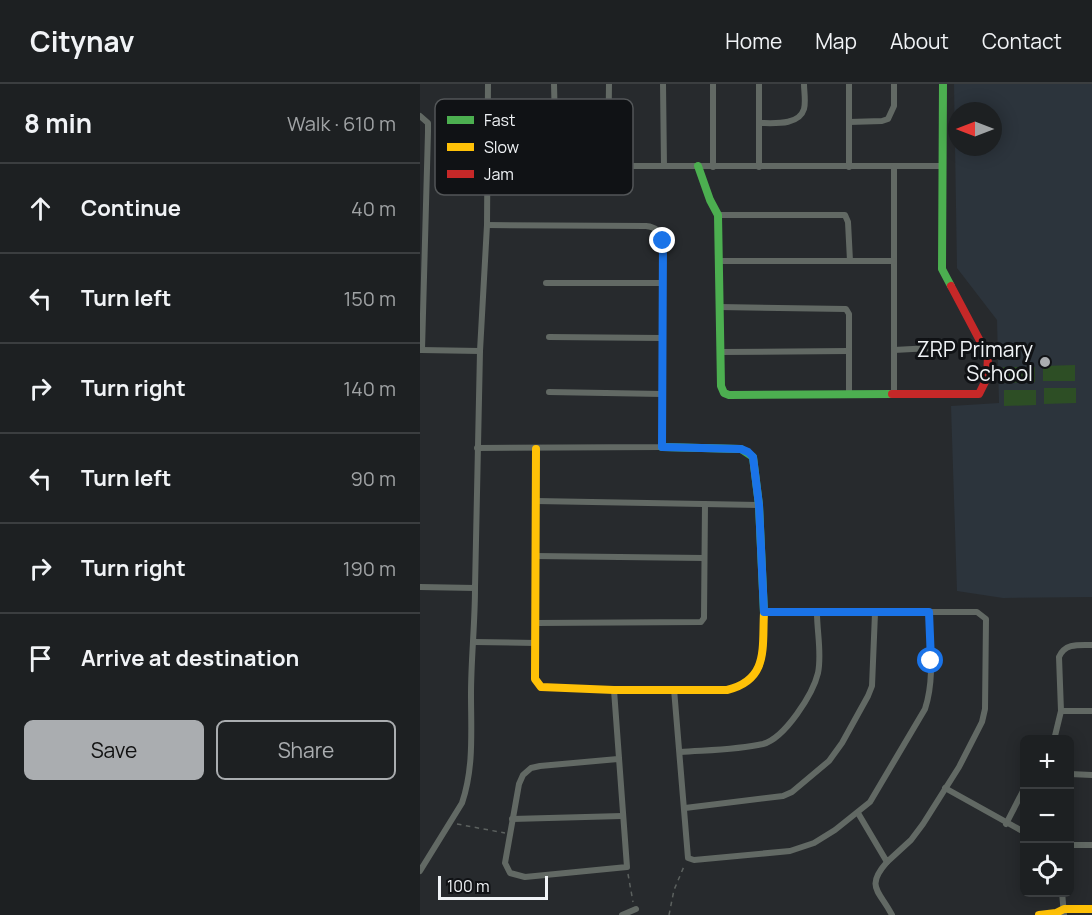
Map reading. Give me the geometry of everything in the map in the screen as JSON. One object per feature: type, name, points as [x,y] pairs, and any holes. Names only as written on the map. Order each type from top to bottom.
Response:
[{"type":"street","points":[[554,84],[554,99]]},
{"type":"street","points":[[609,84],[609,99]]},
{"type":"street","points":[[663,84],[664,166]]},
{"type":"street","points":[[713,84],[713,167]]},
{"type":"street","points":[[759,84],[759,167]]},
{"type":"street","points":[[759,123],[784,122],[799,117],[804,110],[804,84]]},
{"type":"street","points":[[849,84],[849,167]]},
{"type":"street","points":[[849,122],[882,122],[888,119],[894,106],[894,84]]},
{"type":"street","points":[[698,166],[718,215],[721,386],[724,393],[729,395],[979,394],[987,378],[988,356],[942,269],[943,84]]},
{"type":"street","points":[[420,116],[428,123],[423,169],[421,350],[480,351]]},
{"type":"street","points":[[633,166],[942,166]]},
{"type":"street","points":[[894,167],[894,394]]},
{"type":"street","points":[[420,871],[462,803],[468,778],[472,736],[477,448],[488,195]]},
{"type":"street","points":[[718,215],[845,215],[848,222],[850,261]]},
{"type":"street","points":[[487,225],[654,227],[661,233],[663,241],[662,447]]},
{"type":"street","points":[[718,261],[893,261]]},
{"type":"street","points":[[546,283],[663,283]]},
{"type":"street","points":[[719,307],[843,308],[849,314],[849,395]]},
{"type":"street","points":[[549,337],[662,338]]},
{"type":"street","points":[[894,350],[931,348]]},
{"type":"street","points":[[720,352],[848,351]]},
{"type":"street","points":[[549,392],[662,394]]},
{"type":"street","points":[[477,448],[536,450],[733,448],[748,452],[753,457],[756,466],[764,612],[761,664],[754,677],[734,689],[614,690],[541,687],[535,679],[536,450]]},
{"type":"street","points":[[536,501],[759,505]]},
{"type":"street","points":[[536,623],[700,622],[704,618],[705,504]]},
{"type":"street","points":[[535,556],[704,558]]},
{"type":"street","points":[[420,587],[475,588]]},
{"type":"street","points":[[764,612],[977,612],[986,618],[985,709],[982,722],[959,767],[911,840],[876,875],[875,886],[892,915]]},
{"type":"street","points":[[674,689],[688,858],[693,860],[800,848],[835,831],[870,802],[925,709],[931,661],[929,612]]},
{"type":"street","points":[[680,752],[765,744],[779,735],[795,717],[816,679],[819,663],[817,613]]},
{"type":"street","points":[[685,808],[783,796],[792,792],[830,761],[855,721],[872,686],[874,613]]},
{"type":"street","points":[[474,642],[536,643]]},
{"type":"street","points":[[1055,735],[1061,711],[1059,657],[1062,650],[1068,647],[1092,645]]},
{"type":"street","points":[[614,690],[627,867],[517,876],[510,873],[505,863],[519,784],[523,775],[531,768],[540,765],[618,759]]},
{"type":"street","points":[[1061,711],[1092,711]]},
{"type":"street","points":[[1074,774],[1092,775]]},
{"type":"street","points":[[945,788],[1020,830]]},
{"type":"street","points":[[1006,824],[1020,797]]},
{"type":"street","points":[[858,813],[887,862]]},
{"type":"street","points":[[512,819],[622,816]]},
{"type":"street","points":[[1074,845],[1092,845]]},
{"type":"street","points":[[1062,897],[1062,913]]},
{"type":"street","points":[[622,915],[636,909]]},
{"type":"street","points":[[1040,915],[1092,909]]},
{"type":"path","points":[[452,819],[457,824],[510,834]]},
{"type":"path","points":[[669,915],[674,890],[688,858]]},
{"type":"path","points":[[627,867],[629,885],[636,909]]},
{"type":"shaded area","name":"ZRP Primary School","points":[[954,84],[1092,84],[1092,597],[1003,598],[957,591],[951,406],[999,403],[997,320],[957,268],[955,156],[1002,156],[1002,102],[954,102]]},
{"type":"green space","points":[[1075,365],[1075,381],[1043,381],[1043,366]]},
{"type":"green space","points":[[1003,367],[1035,367],[1035,382],[1003,383]]},
{"type":"green space","points":[[1044,388],[1076,388],[1076,403],[1044,404]]},
{"type":"green space","points":[[1004,390],[1036,390],[1036,405],[1004,406]]},
{"type":"traffic: fast","points":[[943,84],[942,269],[951,286]]},
{"type":"traffic: fast","points":[[698,166],[718,215],[721,386],[724,393],[729,395],[892,394]]},
{"type":"traffic: fast","points":[[662,447],[741,449],[753,457],[759,505],[764,613]]},
{"type":"traffic: slow","points":[[536,449],[535,679],[541,687],[614,690],[727,690],[741,685],[757,670],[762,650],[764,613]]},
{"type":"traffic: slow","points":[[1039,915],[1056,913],[1064,909],[1092,909]]},
{"type":"traffic: jam","points":[[892,394],[979,394],[987,378],[988,356],[951,286]]},
{"type":"place","name":"ZRP Primary School","points":[[1045,362]]},
{"type":"route","points":[[663,241],[662,447],[733,448],[748,452],[753,457],[756,466],[759,505],[764,612],[929,612],[931,661]]}]
